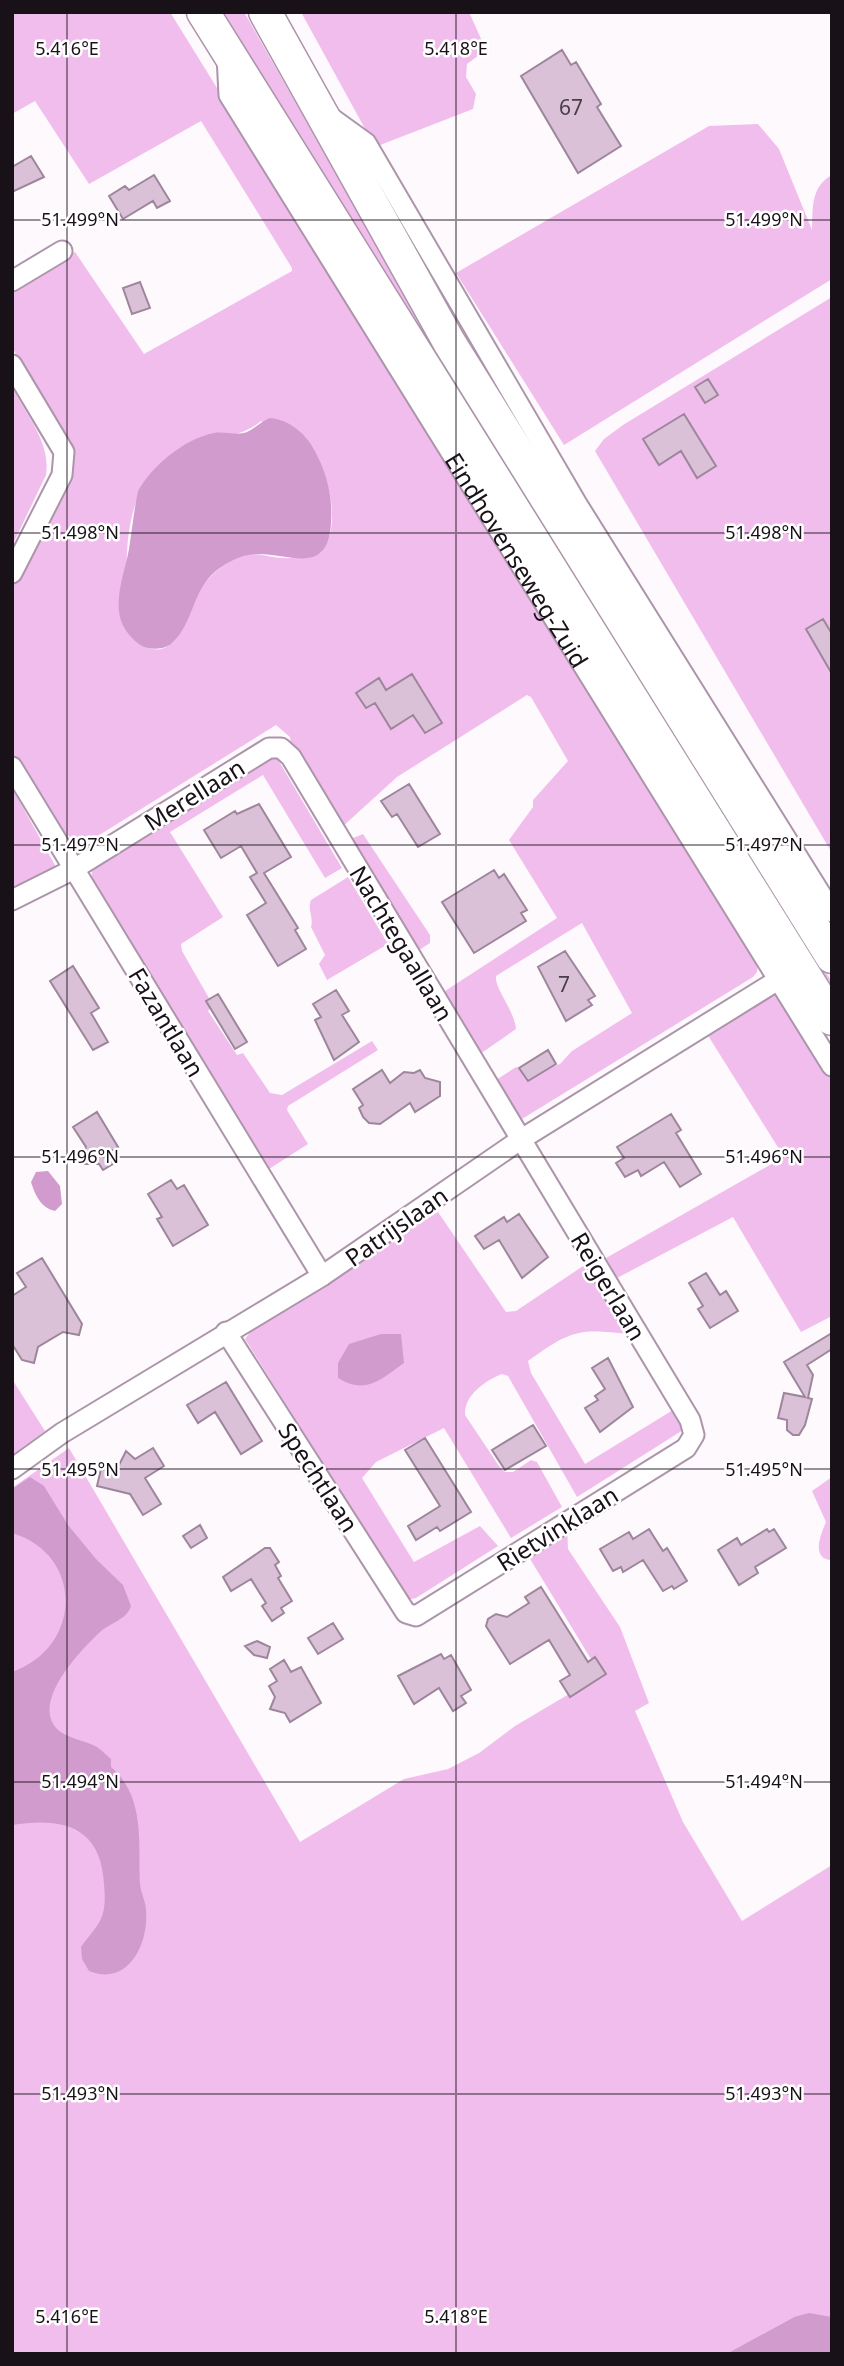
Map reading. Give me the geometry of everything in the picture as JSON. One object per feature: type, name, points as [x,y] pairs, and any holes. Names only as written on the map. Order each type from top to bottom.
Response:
[{"type":"main road","name":"Eindhovenseweg-Zuid","points":[[203,12],[502,495],[832,1019]]},
{"type":"main road","points":[[265,12],[449,342],[528,473],[832,957]]},
{"type":"street","name":"Eindhovenseweg-Zuid","points":[[227,47],[229,95],[832,1066]]},
{"type":"street","points":[[317,109],[366,143],[570,493],[832,912]]},
{"type":"street","points":[[12,281],[62,251]]},
{"type":"street","points":[[12,365],[64,452],[62,475],[12,573]]},
{"type":"street","name":"Merellaan","points":[[12,900],[74,869],[269,748],[281,748]]},
{"type":"street","name":"Nachtegaallaan","points":[[281,748],[291,757],[520,1140]]},
{"type":"street","name":"Fazantlaan","points":[[12,767],[322,1276]]},
{"type":"street","name":"Patrijslaan","points":[[12,1469],[62,1433],[322,1276],[520,1140],[778,980]]},
{"type":"street","name":"Reigerlaan","points":[[520,1140],[690,1419],[694,1435]]},
{"type":"street","name":"Spechtlaan","points":[[226,1332],[406,1613],[415,1616]]},
{"type":"street","name":"Rietvinklaan","points":[[415,1616],[687,1448],[694,1435]]},
{"type":"shaded area","points":[[12,12],[170,12],[758,962],[757,972],[753,977],[522,1119],[496,1080],[516,1067],[533,1074],[560,1064],[572,1051],[632,1013],[582,923],[496,976],[516,1029],[480,1054],[442,993],[557,918],[509,840],[533,807],[533,800],[568,761],[531,697],[527,695],[397,777],[341,828],[291,745],[290,737],[276,725],[93,839],[72,839],[59,827],[12,753],[12,587],[69,469],[12,346],[12,290],[75,252],[144,354],[292,271],[292,268],[201,121],[89,184],[35,101],[12,114]],"holes":[[[261,421],[313,447],[324,472],[331,500],[331,528],[321,553],[292,558],[242,555],[218,570],[203,585],[184,624],[169,645],[159,649],[147,647],[131,636],[127,590],[131,519],[138,496],[149,477],[165,460],[186,445],[235,434]]]},
{"type":"shaded area","points":[[218,12],[244,12],[413,309],[832,982],[832,995]]},
{"type":"shaded area","points":[[301,12],[469,12],[486,50],[467,64],[466,77],[476,94],[473,109],[375,147]]},
{"type":"shaded area","points":[[758,124],[779,149],[812,230],[816,192],[832,175],[832,279],[564,445],[456,273],[709,126]]},
{"type":"shaded area","points":[[832,297],[832,853],[595,451],[604,439],[623,425]]},
{"type":"shaded area","points":[[12,387],[36,429],[47,463],[46,475],[12,546]]},
{"type":"shaded area","points":[[270,418],[291,425],[302,434],[315,451],[323,468],[330,495],[331,523],[323,551],[304,558],[255,554],[230,562],[216,571],[202,587],[185,626],[172,643],[158,649],[142,646],[125,630],[119,609],[138,491],[152,472],[181,447],[214,433],[247,432]]},
{"type":"shaded area","points":[[274,753],[342,868],[325,878],[263,775],[170,832],[223,917],[181,944],[182,951],[213,1005],[208,1011],[237,1055],[243,1053],[270,1093],[282,1095],[372,1041],[378,1050],[288,1106],[287,1110],[308,1144],[269,1169],[91,880],[93,866]]},
{"type":"shaded area","points":[[12,788],[56,867],[12,890]]},
{"type":"shaded area","points":[[363,834],[430,935],[430,943],[416,952],[348,840]]},
{"type":"shaded area","points":[[348,877],[388,944],[327,980],[319,964],[325,955],[311,927],[310,904],[311,900]]},
{"type":"shaded area","points":[[775,992],[832,1081],[832,1316],[801,1332],[733,1217],[617,1278],[606,1258],[784,1157],[707,1034]]},
{"type":"shaded area","points":[[48,1171],[60,1186],[62,1204],[55,1211],[39,1200],[31,1182],[36,1172]]},
{"type":"shaded area","points":[[438,1212],[506,1312],[516,1311],[586,1264],[628,1334],[597,1331],[575,1334],[554,1343],[528,1361],[531,1373],[585,1464],[673,1410],[683,1430],[577,1497],[508,1376],[502,1374],[489,1381],[472,1395],[465,1415],[505,1472],[513,1472],[531,1460],[537,1462],[562,1507],[511,1538],[444,1428],[376,1462],[362,1478],[414,1562],[480,1526],[498,1546],[416,1598],[407,1600],[245,1339],[253,1328]]},
{"type":"shaded area","points":[[381,1334],[401,1334],[404,1363],[380,1380],[365,1385],[348,1383],[338,1378],[338,1363],[349,1344]]},
{"type":"shaded area","points":[[12,1379],[45,1431],[12,1455]]},
{"type":"shaded area","points":[[69,1448],[300,1842],[404,1779],[448,1769],[479,1753],[515,1726],[591,1681],[597,1669],[524,1549],[567,1523],[568,1549],[620,1627],[649,1703],[635,1711],[683,1822],[742,1921],[832,1865],[832,2317],[794,2317],[726,2354],[12,2354],[12,1488]]},
{"type":"shaded area","points":[[30,1477],[44,1486],[68,1525],[96,1559],[123,1585],[131,1606],[126,1615],[99,1633],[80,1652],[53,1692],[50,1706],[51,1719],[58,1730],[96,1746],[111,1759],[111,1767],[130,1792],[135,1807],[140,1884],[146,1907],[146,1923],[140,1948],[125,1968],[115,1973],[89,1971],[82,1959],[81,1947],[100,1921],[104,1907],[101,1864],[95,1849],[86,1837],[75,1829],[62,1825],[12,1825],[12,1672],[35,1660],[52,1643],[62,1623],[66,1602],[63,1580],[53,1561],[36,1544],[12,1533],[12,1489]]},
{"type":"shaded area","points":[[832,1477],[832,1560],[825,1559],[819,1551],[826,1522],[812,1491]]},
{"type":"shaded area","points":[[809,2313],[832,2317],[832,2354],[726,2354],[794,2317]]},
{"type":"building","points":[[562,50],[571,65],[576,62],[601,104],[597,107],[621,146],[578,173],[521,76]]},
{"type":"building","points":[[31,156],[44,177],[12,192],[12,167]]},
{"type":"building","points":[[154,175],[170,201],[157,208],[153,201],[123,219],[109,196],[125,186],[129,190]]},
{"type":"building","points":[[140,282],[150,308],[132,314],[123,288]]},
{"type":"building","points":[[708,379],[718,395],[705,403],[695,387]]},
{"type":"building","points":[[684,414],[716,466],[697,478],[681,451],[659,465],[643,439]]},
{"type":"building","points":[[823,619],[832,634],[832,674],[806,629]]},
{"type":"building","points":[[412,674],[442,723],[425,733],[413,715],[391,729],[375,703],[366,708],[356,693],[379,678],[386,690]]},
{"type":"building","points":[[409,784],[440,834],[418,847],[397,814],[392,817],[381,801]]},
{"type":"building","points":[[259,804],[291,857],[264,873],[298,928],[295,930],[306,949],[278,966],[247,915],[266,903],[250,877],[257,873],[241,846],[221,858],[204,830],[235,811],[237,814]]},
{"type":"building","points":[[494,870],[499,878],[504,874],[527,910],[521,913],[526,921],[474,953],[442,902]]},
{"type":"building","points":[[565,951],[595,996],[588,1000],[592,1005],[566,1021],[538,967]]},
{"type":"building","points":[[73,966],[99,1008],[91,1013],[108,1042],[93,1050],[50,981]]},
{"type":"building","points":[[336,990],[349,1011],[342,1015],[359,1042],[334,1060],[315,1020],[321,1017],[313,1004]]},
{"type":"building","points":[[218,994],[247,1042],[235,1049],[206,1001]]},
{"type":"building","points":[[548,1050],[556,1064],[528,1081],[519,1068]]},
{"type":"building","points":[[382,1070],[390,1083],[404,1072],[414,1073],[420,1070],[425,1078],[440,1082],[440,1096],[415,1112],[410,1103],[380,1124],[369,1123],[363,1117],[359,1108],[363,1105],[353,1089]]},
{"type":"building","points":[[97,1112],[118,1147],[111,1151],[118,1161],[103,1170],[99,1164],[81,1164],[86,1147],[73,1127]]},
{"type":"building","points":[[671,1114],[681,1130],[676,1133],[701,1174],[680,1187],[664,1162],[641,1176],[638,1170],[625,1177],[616,1163],[624,1158],[617,1147]]},
{"type":"building","points":[[171,1180],[177,1189],[184,1185],[208,1225],[173,1246],[157,1219],[162,1217],[148,1194]]},
{"type":"building","points":[[519,1214],[548,1257],[522,1278],[499,1240],[484,1249],[475,1236],[504,1217],[507,1222]]},
{"type":"building","points":[[42,1258],[82,1324],[79,1335],[63,1332],[38,1347],[34,1363],[22,1360],[12,1344],[12,1296],[26,1287],[17,1273]]},
{"type":"building","points":[[706,1273],[720,1295],[726,1291],[738,1311],[710,1328],[698,1309],[703,1306],[689,1283]]},
{"type":"building","points":[[832,1333],[832,1349],[807,1365],[813,1375],[808,1398],[812,1399],[805,1425],[799,1435],[793,1435],[787,1430],[787,1420],[778,1418],[784,1393],[805,1397],[784,1362]]},
{"type":"building","points":[[608,1358],[633,1407],[600,1432],[585,1408],[598,1400],[595,1396],[605,1389],[592,1368]]},
{"type":"building","points":[[226,1382],[262,1441],[241,1454],[215,1412],[198,1423],[187,1405]]},
{"type":"building","points":[[533,1425],[546,1446],[505,1470],[492,1450]]},
{"type":"building","points":[[425,1438],[471,1512],[440,1531],[437,1527],[416,1540],[408,1526],[440,1506],[405,1450]]},
{"type":"building","points":[[153,1448],[164,1466],[145,1478],[161,1504],[143,1515],[130,1494],[97,1486],[101,1469],[115,1473],[126,1451],[135,1459]]},
{"type":"building","points":[[200,1525],[207,1538],[191,1548],[183,1536]]},
{"type":"building","points":[[649,1529],[663,1551],[667,1548],[687,1581],[674,1589],[672,1586],[663,1591],[643,1560],[623,1572],[621,1567],[613,1571],[600,1549],[629,1532],[633,1539]]},
{"type":"building","points":[[767,1529],[769,1532],[774,1529],[786,1548],[755,1567],[758,1573],[739,1585],[718,1550],[737,1538],[741,1545]]},
{"type":"building","points":[[265,1548],[270,1548],[279,1562],[275,1565],[281,1576],[278,1578],[292,1601],[281,1608],[284,1613],[272,1621],[262,1606],[266,1603],[251,1579],[231,1591],[223,1577]]},
{"type":"building","points":[[541,1587],[588,1662],[595,1657],[606,1674],[570,1697],[560,1681],[570,1675],[549,1640],[510,1664],[486,1626],[488,1619],[496,1614],[507,1617],[529,1603],[525,1597]]},
{"type":"building","points":[[333,1623],[343,1639],[318,1654],[308,1638]]},
{"type":"building","points":[[257,1641],[270,1647],[267,1658],[254,1655],[245,1646]]},
{"type":"building","points":[[441,1654],[444,1659],[451,1655],[471,1690],[461,1696],[466,1703],[453,1711],[439,1688],[414,1704],[398,1676]]},
{"type":"building","points":[[284,1660],[291,1672],[301,1667],[321,1703],[290,1722],[285,1713],[270,1709],[275,1697],[269,1686],[277,1681],[270,1669]]}]
